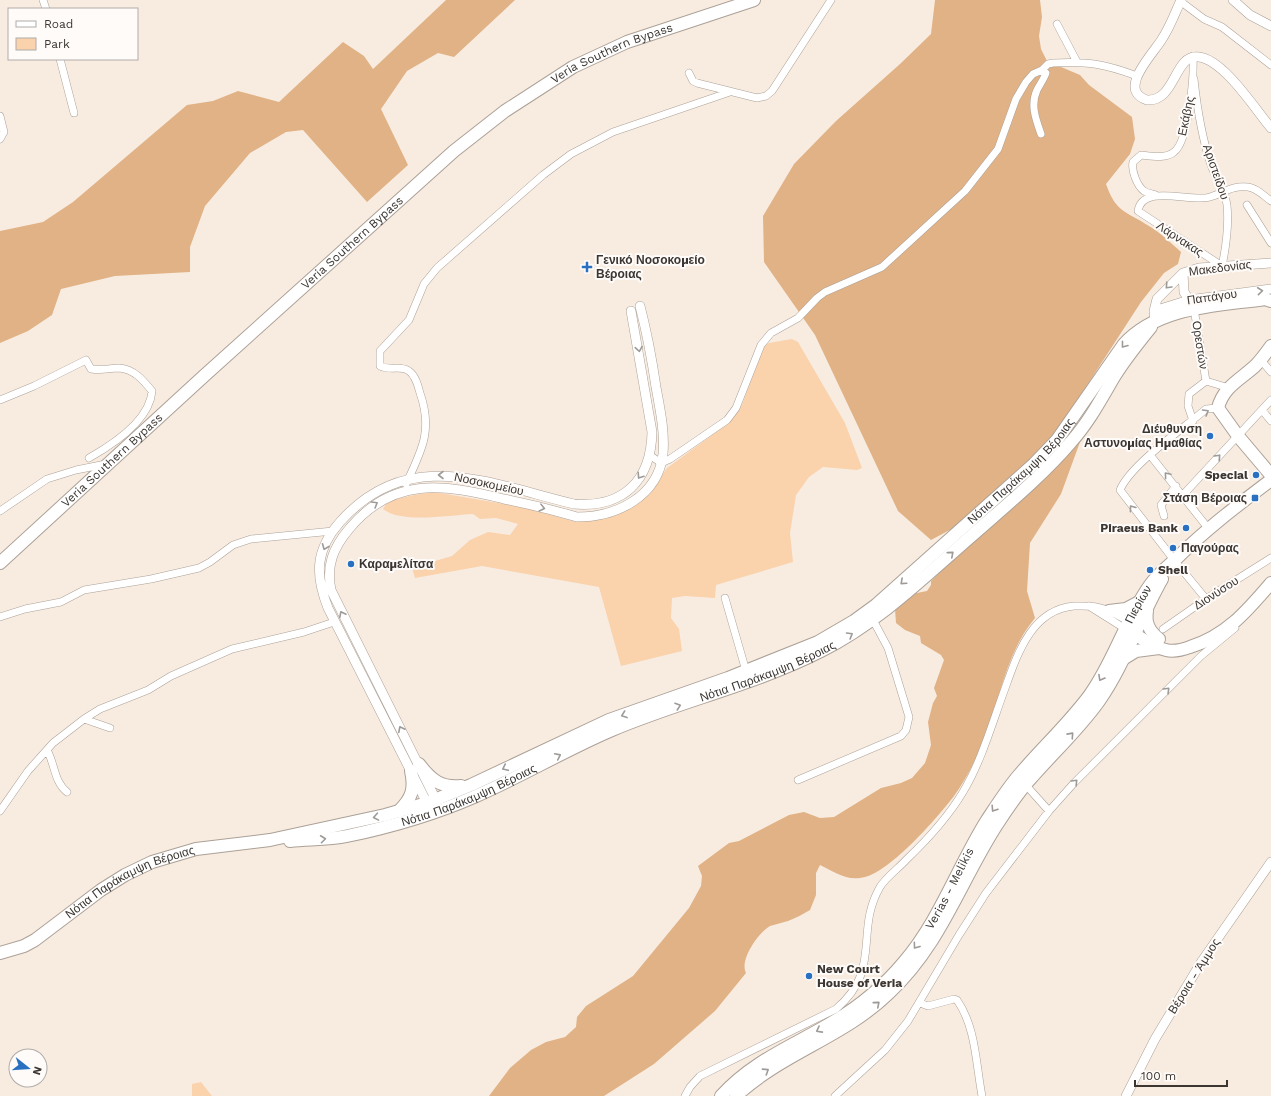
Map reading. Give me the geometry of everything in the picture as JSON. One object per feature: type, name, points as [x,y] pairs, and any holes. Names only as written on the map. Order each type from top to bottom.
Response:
[{"type":"main road","name":"Veria Southern Bypass","points":[[0,563],[106,464],[443,161],[505,111],[573,67],[627,42],[754,0]]},
{"type":"main road","name":"Νότια Παράκαμψη Βέροιας","points":[[270,840],[278,842],[314,840],[345,836],[432,805],[609,720],[746,671],[818,642],[854,621],[876,605],[1034,464],[1057,440],[1124,344],[1154,317],[1171,315],[1192,304],[1266,299],[1271,301]]},
{"type":"main road","name":"Νότια Παράκαμψη Βέροιας","points":[[0,953],[24,946],[35,940],[101,890],[125,875],[152,862],[196,849],[270,840],[399,811],[475,796],[612,730],[744,684],[818,653],[861,629],[873,620],[1035,480],[1072,441],[1086,423],[1154,317]]},
{"type":"main road","points":[[1271,346],[1260,360],[1223,395],[1218,408],[1238,436],[1271,475]]},
{"type":"main road","name":"Πιερίων","points":[[1131,628],[1143,605],[1153,580],[1208,528],[1271,480]]},
{"type":"main road","points":[[1109,611],[1143,605],[1148,626],[1152,634],[1175,651],[1189,647],[1222,633],[1246,613],[1271,583]]},
{"type":"main road","points":[[1131,628],[1160,639]]},
{"type":"main road","name":"Verias - Melikis","points":[[736,1096],[765,1072],[837,1033],[863,1016],[902,980],[932,942],[1021,781],[1091,712],[1106,691],[1123,659],[1131,628]]},
{"type":"main road","name":"Verias - Melikis","points":[[721,1096],[740,1077],[759,1063],[832,1023],[857,1007],[894,973],[923,936],[975,840],[1089,696],[1131,628]]},
{"type":"main road","points":[[1123,659],[1160,639]]},
{"type":"main road","points":[[399,811],[410,798],[413,791],[415,767],[441,785],[448,787],[471,785]]},
{"type":"street","points":[[689,73],[693,81],[697,83],[757,98],[766,96],[772,90],[831,0]]},
{"type":"street","points":[[1271,65],[1222,27],[1204,19],[1181,0],[1162,39],[1137,76],[1135,89],[1138,96],[1147,100],[1156,99],[1167,90],[1187,59],[1193,56],[1208,59],[1223,69],[1271,128]]},
{"type":"street","points":[[1234,0],[1250,15],[1271,26]]},
{"type":"street","points":[[1057,24],[1077,62]]},
{"type":"street","name":"Εκάβης","points":[[1158,196],[1144,191],[1140,187],[1132,170],[1133,162],[1141,155],[1163,156],[1176,152],[1183,135],[1194,79],[1193,56]]},
{"type":"street","points":[[60,60],[74,113]]},
{"type":"street","points":[[650,456],[661,464],[727,420],[736,408],[761,344],[771,334],[798,318],[817,298],[825,292],[882,267],[965,192],[998,149],[1016,99],[1026,82],[1033,74],[1042,70],[1048,64],[1091,62],[1110,66],[1137,76]]},
{"type":"street","points":[[1041,134],[1034,117],[1033,103],[1046,73],[1042,70]]},
{"type":"street","name":"Αριστείδου","points":[[1194,79],[1196,103],[1211,164],[1227,204],[1226,250],[1222,266]]},
{"type":"street","points":[[402,492],[424,444],[426,426],[424,403],[417,382],[410,372],[401,368],[387,370],[380,366],[380,351],[409,320],[424,284],[437,268],[543,174],[571,154],[613,132],[730,92]]},
{"type":"street","points":[[0,116],[4,132],[0,139]]},
{"type":"street","points":[[1158,196],[1209,197],[1231,187],[1250,187],[1271,201]]},
{"type":"street","name":"Λάρνακας","points":[[1158,196],[1144,200],[1139,206],[1138,211],[1222,266]]},
{"type":"street","points":[[1247,205],[1271,244]]},
{"type":"street","name":"Μακεδονίας","points":[[1154,317],[1161,294],[1183,273],[1198,268],[1271,263]]},
{"type":"street","points":[[1183,273],[1184,292],[1192,304]]},
{"type":"street","name":"Παπάγου","points":[[1192,304],[1271,290]]},
{"type":"street","name":"Ορεστών","points":[[1192,304],[1206,381]]},
{"type":"street","name":"Νοσοκομείου","points":[[415,767],[331,590],[328,577],[332,553],[338,542],[358,518],[371,506],[402,492],[442,487],[467,490],[577,517],[592,517],[614,512],[636,500],[646,491],[661,464],[663,438],[650,351],[640,306]]},
{"type":"street","name":"Νοσοκομείου","points":[[415,767],[334,622],[321,592],[318,576],[320,558],[333,531],[353,508],[366,496],[393,483],[435,475],[474,479],[574,504],[584,505],[611,501],[624,495],[641,475],[650,456],[652,432],[631,311]]},
{"type":"street","points":[[0,400],[34,386],[86,360],[91,369],[104,371],[120,368],[131,371],[141,377],[152,391],[151,399],[144,411],[121,438],[89,458]]},
{"type":"street","points":[[1260,360],[1271,372]]},
{"type":"street","points":[[1193,421],[1188,406],[1189,394],[1206,381],[1229,388]]},
{"type":"street","points":[[1182,496],[1271,400]]},
{"type":"street","points":[[1206,599],[1172,562],[1120,490],[1124,482],[1150,455],[1206,409],[1218,408]]},
{"type":"street","points":[[1262,410],[1271,421]]},
{"type":"street","points":[[1150,455],[1208,528]]},
{"type":"street","points":[[0,510],[47,479],[76,470],[106,464]]},
{"type":"street","points":[[1164,516],[1161,505],[1176,486]]},
{"type":"street","points":[[0,617],[25,609],[61,602],[84,590],[151,579],[199,568],[233,545],[251,539],[333,531]]},
{"type":"street","name":"Διονύσου","points":[[1160,639],[1206,599],[1271,558]]},
{"type":"street","points":[[725,598],[746,671]]},
{"type":"street","points":[[1088,606],[1131,628]]},
{"type":"street","points":[[685,1096],[690,1087],[700,1076],[836,1009],[853,992],[858,984],[865,965],[868,920],[880,886],[926,841],[962,794],[975,769],[1013,667],[1027,637],[1040,621],[1056,611],[1066,607],[1097,606],[1109,611],[1131,628]]},
{"type":"street","points":[[835,1096],[885,1050],[920,1003],[959,935],[986,893],[1049,811],[1074,783],[1200,656],[1235,628],[1246,613]]},
{"type":"street","points":[[798,780],[901,736],[906,730],[909,723],[907,711],[888,648],[873,620]]},
{"type":"street","points":[[0,811],[28,771],[47,750],[84,719],[100,709],[148,690],[171,676],[232,649],[304,632],[334,622]]},
{"type":"street","points":[[84,719],[110,728]]},
{"type":"street","points":[[47,750],[52,759],[56,777],[62,788],[67,792]]},
{"type":"street","points":[[415,767],[432,805]]},
{"type":"street","points":[[1021,781],[1049,811]]},
{"type":"street","name":"Βέροια - Άμμος","points":[[1126,1096],[1155,1039],[1202,961],[1271,862]]},
{"type":"street","points":[[920,1003],[928,1006],[954,999],[958,1000],[966,1016],[973,1041],[982,1096]]},
{"type":"green space","points":[[792,339],[798,342],[845,423],[862,468],[857,470],[823,467],[809,477],[796,495],[790,533],[793,562],[716,585],[715,598],[685,596],[672,598],[671,618],[679,629],[682,651],[621,666],[599,587],[482,566],[415,578],[412,568],[452,556],[470,540],[488,532],[510,535],[518,524],[496,518],[480,519],[473,514],[426,518],[402,516],[391,514],[383,509],[388,501],[434,492],[522,507],[576,522],[615,516],[637,503],[652,489],[667,468],[727,424],[742,405],[763,347],[769,343]]},
{"type":"green space","points":[[201,1082],[212,1096],[192,1096],[192,1084]]},
{"type":"shaded area","points":[[446,0],[515,0],[454,57],[438,53],[407,71],[381,109],[408,165],[367,202],[303,130],[286,132],[250,153],[205,206],[190,247],[190,272],[115,276],[61,289],[52,315],[28,331],[0,343],[0,231],[43,222],[73,202],[187,105],[213,101],[238,91],[279,102],[343,42],[364,56],[373,69]]},
{"type":"shaded area","points":[[935,0],[1040,0],[1042,17],[1039,36],[1041,49],[1047,61],[1080,75],[1089,85],[1132,117],[1135,139],[1130,154],[1106,184],[1110,194],[1118,206],[1128,214],[1158,232],[1181,252],[1178,264],[1164,273],[1141,302],[1049,444],[959,525],[931,540],[898,511],[815,335],[764,262],[763,216],[794,164],[836,121],[931,34]]},
{"type":"shaded area","points":[[1080,442],[1061,494],[1030,543],[1027,591],[1035,618],[1025,632],[1009,663],[988,730],[973,765],[954,796],[937,817],[901,854],[876,872],[865,877],[847,877],[820,865],[816,873],[816,895],[810,910],[791,920],[770,926],[766,929],[751,947],[745,961],[746,973],[715,1011],[654,1064],[604,1096],[489,1096],[510,1068],[531,1050],[546,1042],[565,1037],[576,1027],[577,1017],[586,1006],[633,976],[689,908],[701,886],[702,876],[698,866],[729,843],[739,841],[789,815],[804,812],[820,818],[834,817],[881,788],[901,783],[912,778],[925,763],[931,745],[928,722],[933,703],[937,696],[934,688],[944,660],[941,655],[921,643],[920,636],[905,630],[896,623],[895,609],[912,594],[927,591],[931,585],[931,581],[945,567],[1051,472]]},
{"type":"place","name":"Γενικό Νοσοκομείο Βέροιας","points":[[587,267]]},
{"type":"place","name":"Διέυθυνση Αστυνομίας Ημαθίας","points":[[1210,436]]},
{"type":"place","name":"Special","points":[[1256,475]]},
{"type":"place","name":"Στάση Βέροιας","points":[[1255,498]]},
{"type":"place","name":"Piraeus Bank","points":[[1186,528]]},
{"type":"place","name":"Παγούρας","points":[[1173,548]]},
{"type":"place","name":"Καραμελίτσα","points":[[351,564]]},
{"type":"place","name":"Shell","points":[[1150,570]]},
{"type":"place","name":"New Court House of Veria","points":[[809,976]]}]
